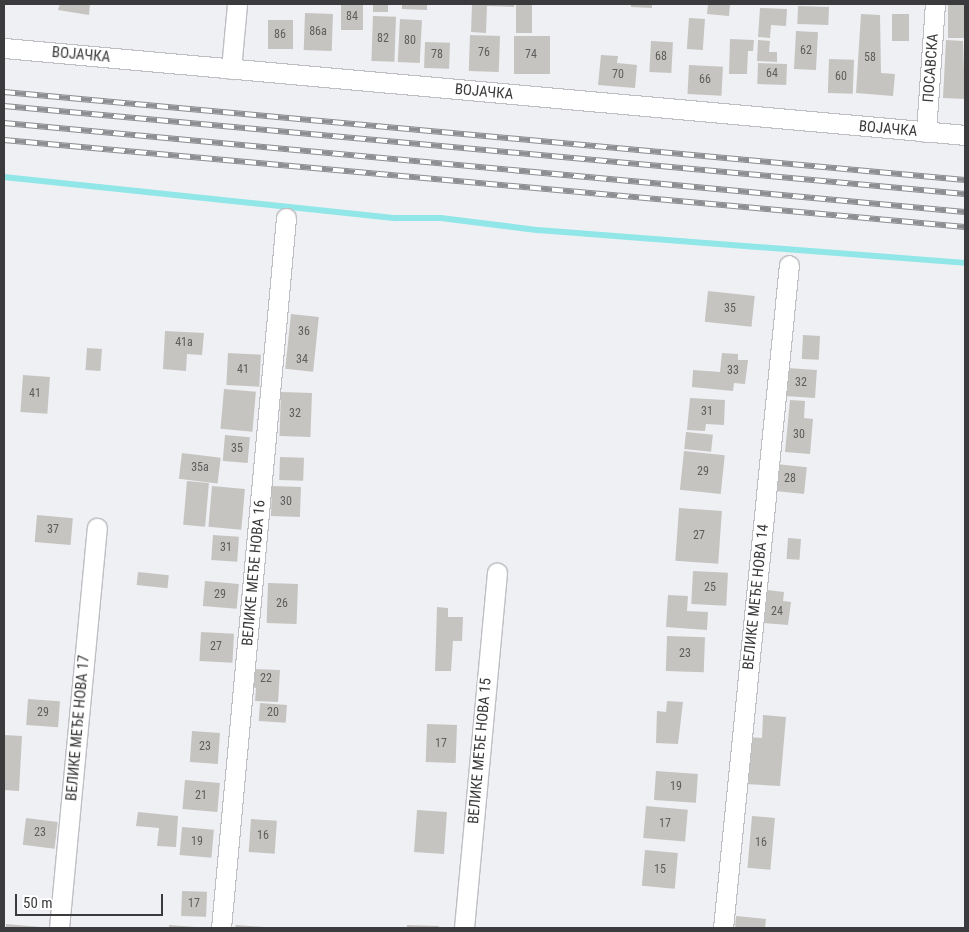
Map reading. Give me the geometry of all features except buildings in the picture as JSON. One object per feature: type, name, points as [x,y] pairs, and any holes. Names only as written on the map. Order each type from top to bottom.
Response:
[{"type":"street","points":[[231,68],[237,4]]},
{"type":"street","name":"ПОСАВСКА","points":[[926,132],[936,4]]},
{"type":"street","name":"ВОЈАЧКА","points":[[4,48],[965,135]]},
{"type":"street","name":"ВЕЛИКЕ МЕЂЕ НОВА 16","points":[[221,928],[286,218]]},
{"type":"street","name":"ВЕЛИКЕ МЕЂЕ НОВА 14","points":[[723,928],[789,265]]},
{"type":"street","name":"ВЕЛИКЕ МЕЂЕ НОВА 17","points":[[59,928],[97,528]]},
{"type":"street","name":"ВЕЛИКЕ МЕЂЕ НОВА 15","points":[[464,928],[497,573]]},
{"type":"waterway","points":[[4,177],[396,218],[441,218],[538,230],[965,263]]},
{"type":"railway","points":[[4,92],[965,180]]},
{"type":"railway","points":[[4,106],[965,194]]},
{"type":"railway","points":[[4,123],[965,212]]},
{"type":"railway","points":[[4,140],[965,227]]}]
